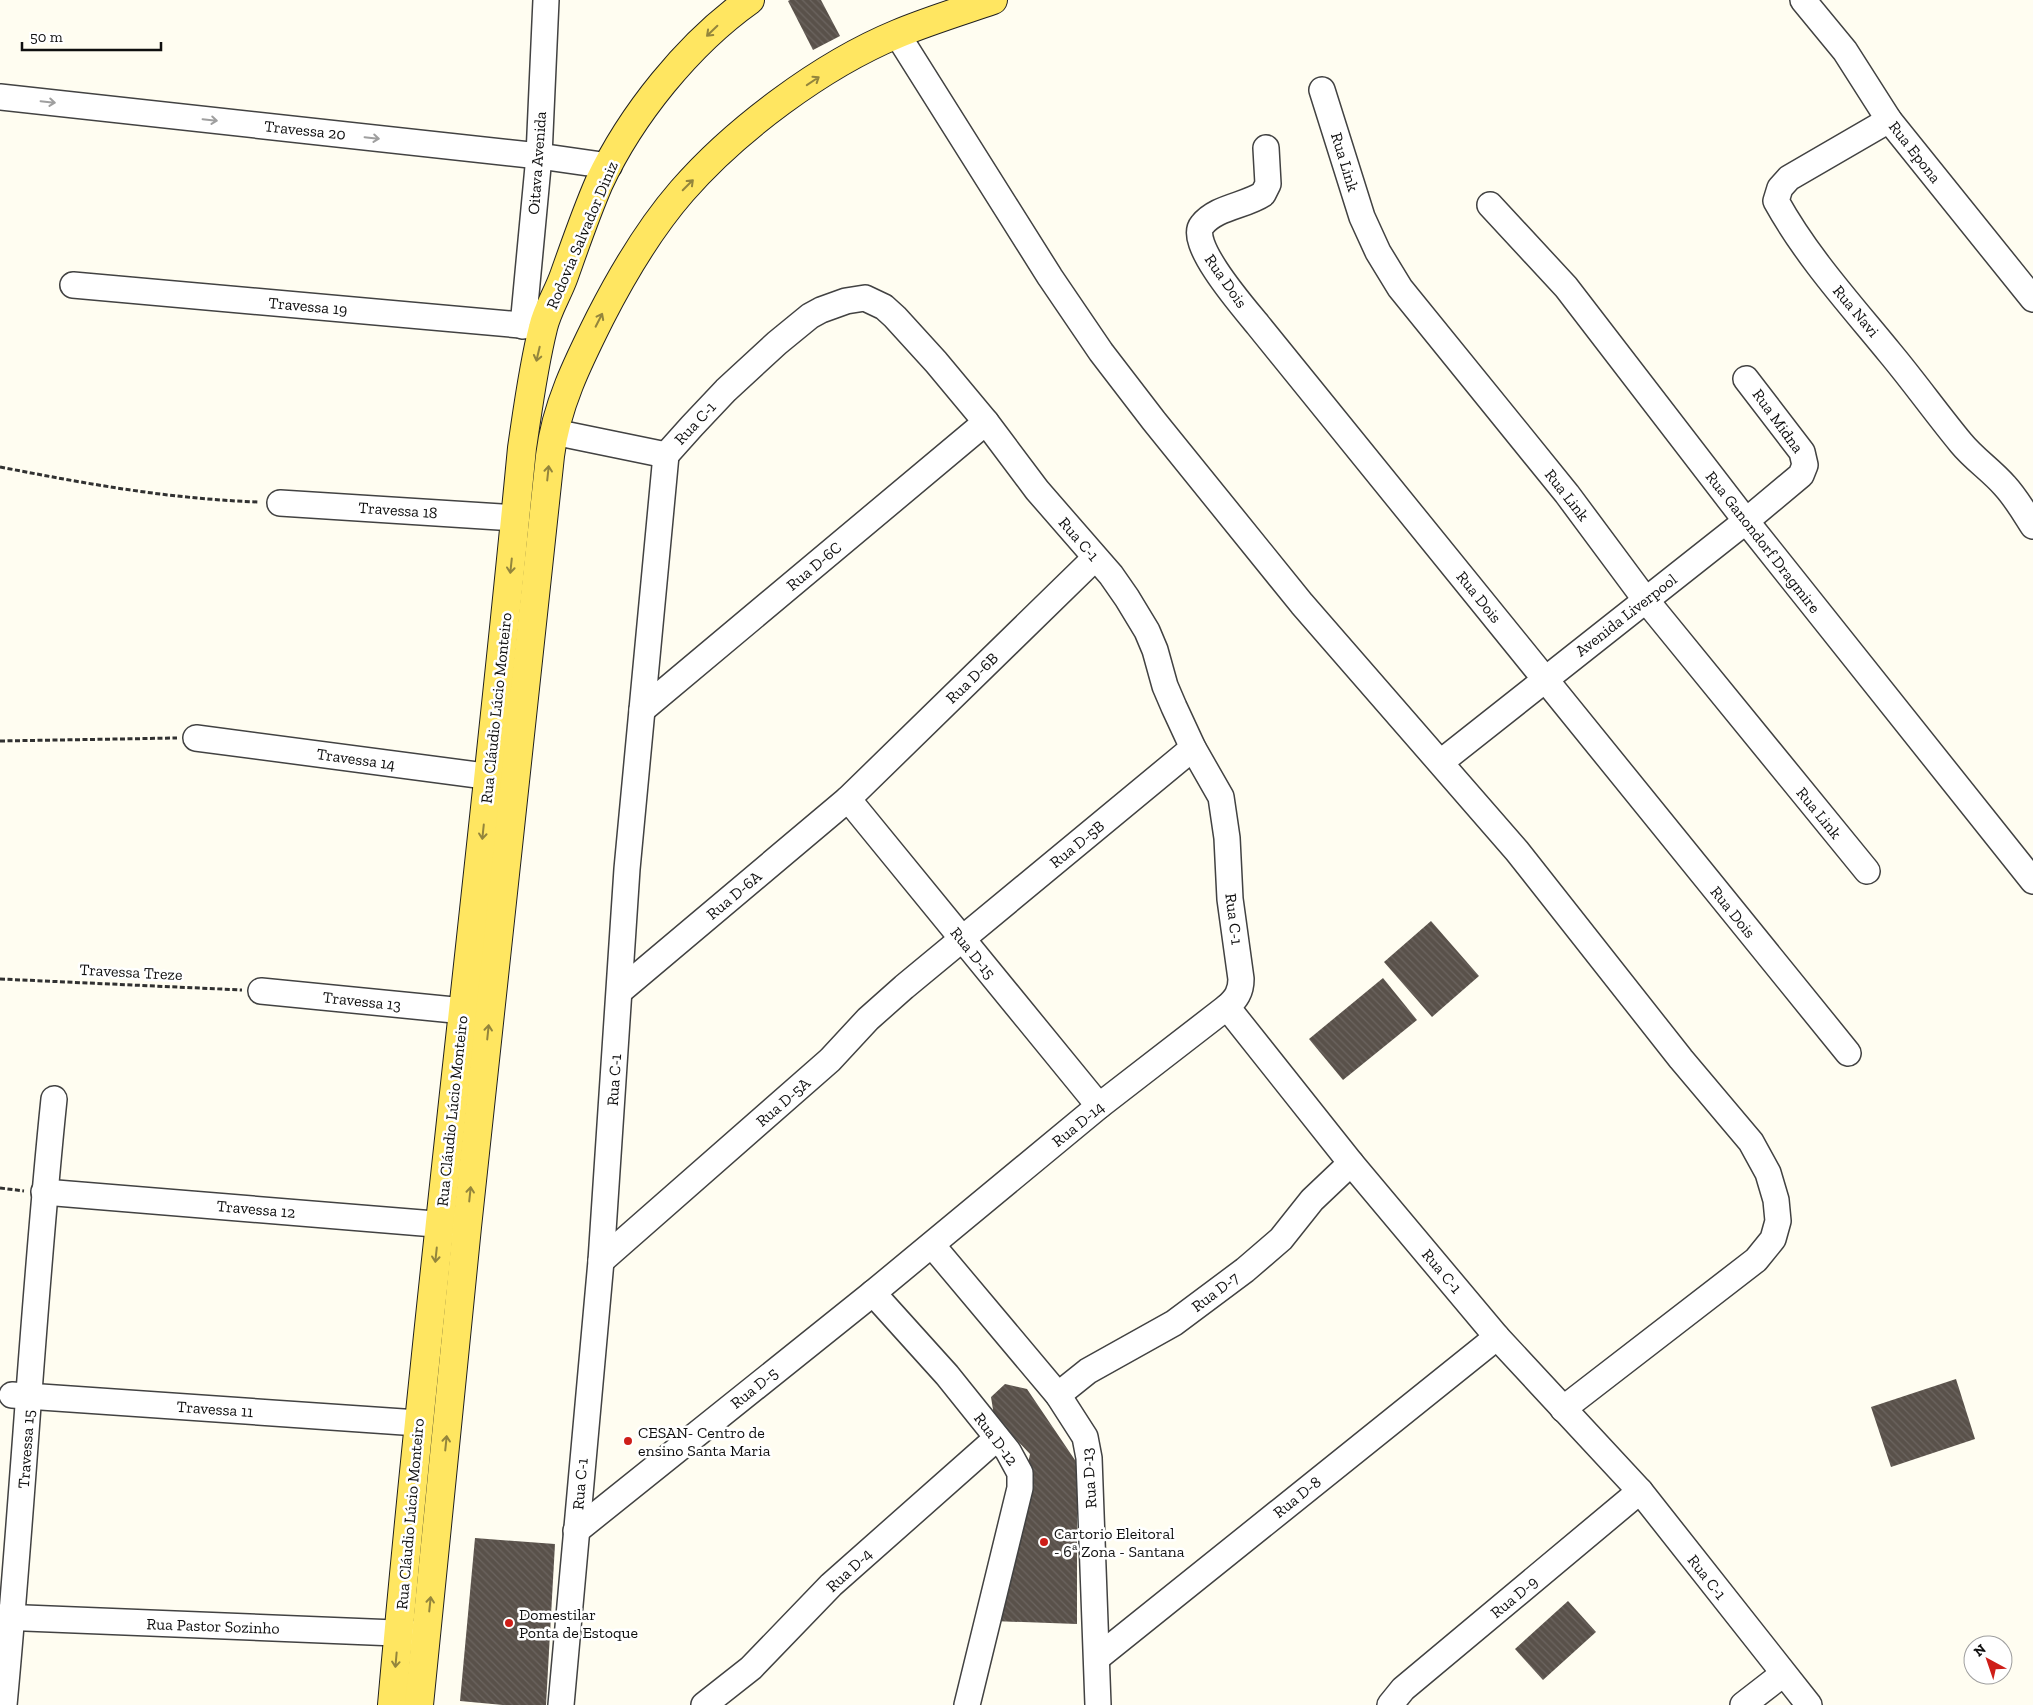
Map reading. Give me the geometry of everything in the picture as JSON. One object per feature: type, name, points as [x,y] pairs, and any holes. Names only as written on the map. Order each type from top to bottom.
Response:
[{"type":"main road","name":"Rodovia Salvador Diniz","points":[[516,518],[526,426],[533,327],[600,183],[623,140],[673,71],[724,19],[750,0]]},
{"type":"main road","points":[[554,432],[579,360],[622,274],[682,191],[717,156],[769,110],[845,59],[897,34],[993,0]]},
{"type":"main road","name":"Rua C-1","points":[[526,426],[554,432]]},
{"type":"main road","name":"Rua Cláudio Lúcio Monteiro","points":[[419,1705],[467,1227],[554,432]]},
{"type":"main road","name":"Rua Cláudio Lúcio Monteiro","points":[[392,1705],[418,1423],[516,518]]},
{"type":"street","name":"Oitava Avenida","points":[[533,327],[546,0]]},
{"type":"street","name":"Rua Epona","points":[[1803,0],[1845,51],[1890,120],[2033,299]]},
{"type":"street","points":[[897,34],[1050,278],[1101,352],[1154,421],[1302,604],[1517,851],[1670,1045],[1751,1142],[1768,1174],[1776,1200],[1778,1221],[1773,1239],[1756,1260],[1563,1409]]},
{"type":"street","name":"Rua Link","points":[[1322,90],[1362,217],[1378,252],[1400,288],[1568,494],[1645,599],[1867,871]]},
{"type":"street","name":"Travessa 20","points":[[0,97],[539,156],[609,166]]},
{"type":"street","name":"Rua Navi","points":[[1890,120],[1789,178],[1780,188],[1776,201],[1788,222],[1821,269],[1962,444],[1981,465],[2003,484],[2020,505],[2033,526]]},
{"type":"street","name":"Rua Dois","points":[[1266,148],[1266,189],[1257,197],[1215,215],[1201,225],[1198,233],[1203,250],[1212,265],[1258,325],[1848,1053]]},
{"type":"street","name":"Rua Ganondorf Dragmire","points":[[1490,206],[1566,287],[1746,521],[2029,869]]},
{"type":"street","name":"Travessa 19","points":[[73,284],[533,327]]},
{"type":"street","name":"Rua C-1","points":[[561,1705],[601,1261],[627,869],[666,455],[726,390],[795,327],[821,310],[854,299],[865,298],[873,301],[895,317],[936,362],[986,422],[1037,490],[1120,587],[1147,631],[1155,650],[1167,692],[1193,748],[1218,790],[1225,817],[1230,899],[1241,980],[1237,998],[1227,1007],[1351,1164],[1497,1337],[1640,1492],[1782,1674],[1809,1705]]},
{"type":"street","name":"Rua Midna","points":[[1746,379],[1802,452],[1805,465]]},
{"type":"street","name":"Rua D-6C","points":[[642,710],[986,422]]},
{"type":"street","name":"Rua C-1","points":[[554,432],[666,455]]},
{"type":"street","name":"Avenida Liverpool","points":[[1441,762],[1746,521],[1801,475],[1805,465]]},
{"type":"street","name":"Travessa 18","points":[[280,503],[516,518]]},
{"type":"street","name":"Rua D-6B","points":[[848,799],[1095,558]]},
{"type":"street","name":"Travessa 14","points":[[196,738],[516,779]]},
{"type":"street","name":"Rua D-5B","points":[[961,939],[1193,748]]},
{"type":"street","name":"Rua D-15","points":[[848,799],[1099,1106]]},
{"type":"street","name":"Rua D-6A","points":[[620,991],[848,799]]},
{"type":"street","name":"Rua D-5A","points":[[601,1261],[830,1060],[884,1005],[961,939]]},
{"type":"street","name":"Travessa 13","points":[[261,991],[464,1011]]},
{"type":"street","name":"Rua D-14","points":[[932,1245],[1099,1106],[1227,1007]]},
{"type":"street","name":"Travessa 15","points":[[4,1705],[6,1617],[21,1396],[54,1099]]},
{"type":"street","name":"Rua D-7","points":[[1058,1395],[1088,1371],[1174,1323],[1245,1270],[1281,1238],[1312,1200],[1351,1164]]},
{"type":"street","name":"Travessa 12","points":[[44,1192],[467,1227]]},
{"type":"street","name":"Rua D-5","points":[[576,1531],[932,1245]]},
{"type":"street","name":"Rua D-13","points":[[932,1245],[1058,1395],[1085,1437],[1090,1458],[1098,1705]]},
{"type":"street","name":"Rua D-12","points":[[873,1293],[947,1375],[1018,1467],[1020,1488],[967,1705]]},
{"type":"street","name":"Rua D-8","points":[[1097,1658],[1497,1337]]},
{"type":"street","name":"Travessa 11","points":[[21,1396],[418,1423]]},
{"type":"street","name":"Rua D-4","points":[[704,1705],[751,1668],[832,1585],[997,1438]]},
{"type":"street","name":"Rua D-9","points":[[1390,1705],[1403,1689],[1640,1492]]},
{"type":"street","name":"Rua Pastor Sozinho","points":[[6,1617],[427,1634]]},
{"type":"street","points":[[1743,1705],[1782,1674]]},
{"type":"path","points":[[0,467],[116,489],[209,500],[280,503]]},
{"type":"path","points":[[0,741],[196,738]]},
{"type":"path","name":"Travessa Treze","points":[[0,979],[261,991]]},
{"type":"building","points":[[821,0],[840,36],[813,50],[788,1]]},
{"type":"building","points":[[1431,921],[1479,976],[1432,1017],[1384,962]]},
{"type":"building","points":[[1383,978],[1417,1020],[1343,1080],[1309,1039]]},
{"type":"building","points":[[1956,1379],[1975,1439],[1891,1467],[1871,1407]]},
{"type":"building","name":"Cartorio Eleitoral - 6ª Zona - Santana","points":[[1005,1384],[1027,1389],[1077,1463],[1077,1624],[993,1621],[1030,1454],[994,1416],[991,1397]]},
{"type":"building","name":"Domestilar Ponta de Estoque","points":[[475,1538],[555,1544],[546,1705],[503,1705],[460,1701]]},
{"type":"building","points":[[1568,1601],[1596,1632],[1543,1680],[1515,1649]]},
{"type":"place","name":"CESAN- Centro de ensino Santa Maria","points":[[628,1441]]},
{"type":"place","name":"Cartorio Eleitoral - 6ª Zona - Santana","points":[[1044,1542]]},
{"type":"place","name":"Domestilar Ponta de Estoque","points":[[509,1623]]}]
